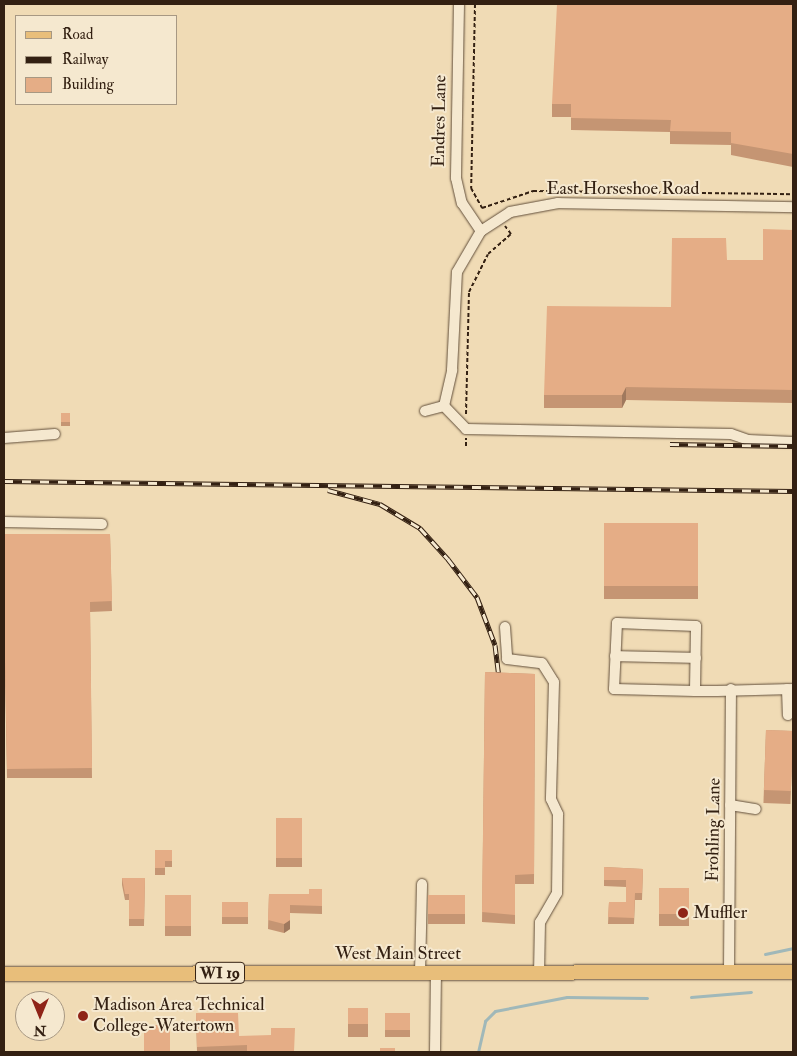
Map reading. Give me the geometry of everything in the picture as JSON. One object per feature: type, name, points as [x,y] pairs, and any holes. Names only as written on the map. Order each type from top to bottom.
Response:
[{"type":"main road","name":"West Main Street","points":[[4,974],[793,972]]},
{"type":"street","name":"Endres Lane","points":[[459,4],[456,178],[462,203],[481,231]]},
{"type":"street","name":"East Horseshoe Road","points":[[444,406],[452,370],[457,272],[481,231],[500,218],[534,205],[558,203],[793,207]]},
{"type":"street","points":[[425,411],[444,406],[466,429],[731,434],[748,440],[793,442]]},
{"type":"street","points":[[4,438],[55,434]]},
{"type":"street","points":[[4,522],[102,524]]},
{"type":"street","points":[[695,691],[696,626],[616,623],[614,689],[695,691],[790,689],[788,715]]},
{"type":"street","points":[[505,627],[506,659],[542,663],[554,682],[551,799],[558,814],[557,893],[540,922],[539,972]]},
{"type":"street","points":[[616,656],[696,658]]},
{"type":"street","name":"Frohling Lane","points":[[729,972],[731,689]]},
{"type":"street","points":[[730,805],[756,809]]},
{"type":"street","points":[[420,972],[422,884]]},
{"type":"street","points":[[435,1052],[436,972]]},
{"type":"path","points":[[475,4],[471,188],[482,208],[494,206],[533,191],[793,194]]},
{"type":"path","points":[[466,446],[469,292],[488,254],[511,234],[494,206]]},
{"type":"building","points":[[557,4],[793,4],[793,154],[731,143],[731,132],[670,131],[671,120],[571,118],[571,104],[552,104]]},
{"type":"building","points":[[763,229],[793,230],[793,390],[626,387],[622,395],[544,395],[547,306],[671,307],[672,238],[726,238],[727,260],[763,260]]},
{"type":"building","points":[[61,413],[70,413],[70,422],[61,422]]},
{"type":"building","points":[[604,523],[698,523],[698,586],[604,586]]},
{"type":"building","points":[[4,534],[110,534],[112,601],[90,602],[92,768],[7,769]]},
{"type":"building","points":[[485,672],[535,674],[534,874],[515,875],[515,915],[482,912]]},
{"type":"building","points":[[766,730],[793,731],[791,791],[764,790]]},
{"type":"building","points":[[276,818],[302,818],[302,858],[276,858]]},
{"type":"building","points":[[155,850],[172,850],[172,861],[165,861],[165,868],[155,868]]},
{"type":"building","points":[[604,867],[643,869],[642,893],[635,893],[634,918],[608,917],[609,902],[626,902],[626,880],[604,880]]},
{"type":"building","points":[[122,878],[145,878],[144,919],[129,919],[129,894],[125,894]]},
{"type":"building","points":[[659,888],[689,888],[689,914],[659,914]]},
{"type":"building","points":[[309,889],[322,889],[322,906],[290,905],[290,920],[284,924],[268,920],[269,894],[309,894]]},
{"type":"building","points":[[165,895],[191,895],[191,926],[165,926]]},
{"type":"building","points":[[428,895],[465,895],[465,914],[428,914]]},
{"type":"building","points":[[222,902],[248,902],[248,917],[222,917]]},
{"type":"building","points":[[348,1008],[368,1008],[368,1024],[348,1024]]},
{"type":"building","points":[[196,1013],[238,1013],[239,1036],[271,1035],[271,1028],[295,1028],[294,1052],[247,1052],[247,1045],[197,1047]]},
{"type":"building","points":[[385,1013],[410,1013],[410,1030],[385,1030]]},
{"type":"building","points":[[144,1025],[170,1025],[170,1052],[144,1052]]},
{"type":"building","points":[[380,1048],[395,1048],[395,1052],[380,1052]]},
{"type":"waterway","points":[[765,954],[793,948]]},
{"type":"waterway","points":[[691,997],[751,992]]},
{"type":"waterway","points":[[478,1052],[485,1021],[495,1011],[567,997],[647,998]]},
{"type":"railway","points":[[670,444],[793,446]]},
{"type":"railway","points":[[4,481],[793,491]]},
{"type":"railway","points":[[328,490],[380,504],[420,528],[448,559],[477,597],[495,645],[499,679]]},
{"type":"place","name":"Muffler","points":[[683,913]]},
{"type":"place","name":"Madison Area Technical College-Watertown","points":[[83,1016]]}]
